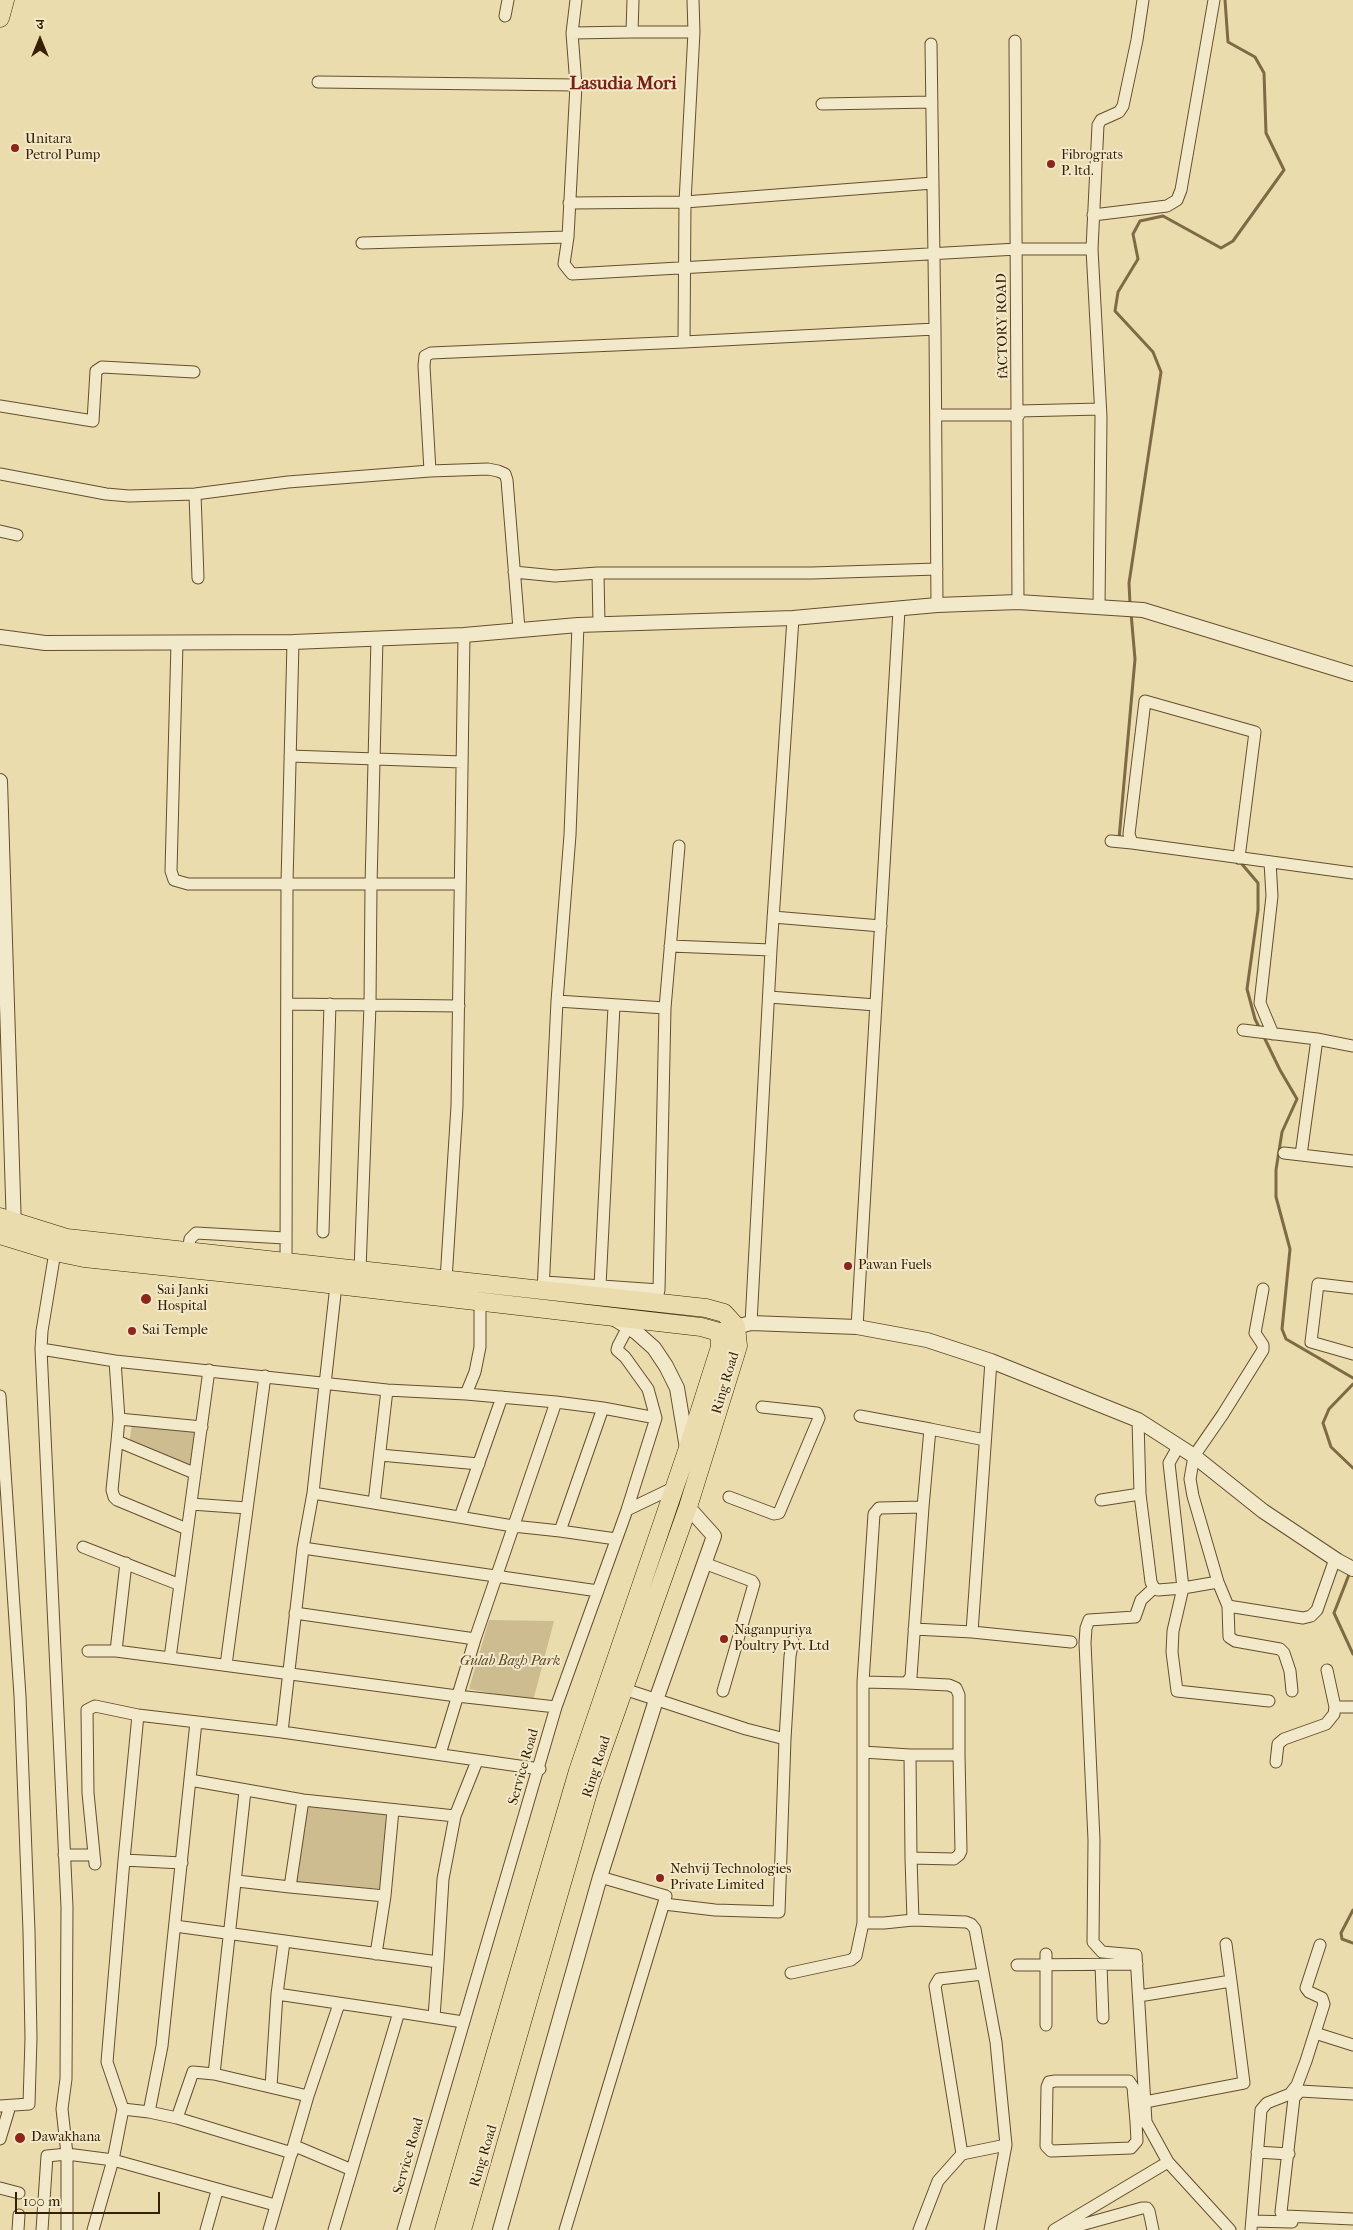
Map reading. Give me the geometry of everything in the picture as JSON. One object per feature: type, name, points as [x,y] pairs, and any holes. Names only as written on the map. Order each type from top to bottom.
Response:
[{"type":"main road","points":[[0,18],[5,0]]},
{"type":"main road","points":[[7,1219],[66,1238],[446,1280],[658,1296],[724,1313],[744,1324]]},
{"type":"main road","points":[[7,1237],[55,1252],[84,1258],[480,1302],[621,1323],[701,1327],[719,1332]]},
{"type":"main road","name":"Ring Road","points":[[462,2230],[591,1782],[688,1507],[744,1324]]},
{"type":"main road","name":"Ring Road","points":[[444,2230],[578,1770],[687,1451],[720,1346],[719,1332]]},
{"type":"street","points":[[505,16],[508,0]]},
{"type":"street","points":[[576,0],[572,33],[576,86],[568,237],[564,264],[572,274],[1017,249],[1092,248]]},
{"type":"street","points":[[632,32],[633,0]]},
{"type":"street","points":[[684,342],[685,202],[694,32],[693,0]]},
{"type":"street","points":[[1099,607],[1100,409],[1092,248],[1098,125],[1101,120],[1119,112],[1123,106],[1137,40],[1143,0]]},
{"type":"street","points":[[1094,214],[1167,206],[1176,200],[1181,190],[1214,0]]},
{"type":"street","points":[[572,33],[694,32]]},
{"type":"street","points":[[931,44],[937,605]]},
{"type":"street","name":"fACTORY ROAD","points":[[1016,45],[1019,413],[1018,602]]},
{"type":"street","points":[[318,82],[576,86]]},
{"type":"street","points":[[822,104],[932,102]]},
{"type":"street","points":[[569,203],[685,202],[933,183]]},
{"type":"street","points":[[362,243],[568,237]]},
{"type":"street","points":[[430,471],[424,366],[425,356],[431,353],[935,329]]},
{"type":"street","points":[[0,406],[93,421],[96,371],[102,367],[194,372]]},
{"type":"street","points":[[936,415],[1100,409]]},
{"type":"street","points":[[0,474],[106,494],[129,496],[195,494],[288,482],[430,471],[488,469],[505,474],[519,629]]},
{"type":"street","points":[[195,494],[198,578]]},
{"type":"street","points":[[0,531],[17,535]]},
{"type":"street","points":[[514,572],[555,576],[598,573],[812,573],[938,569]]},
{"type":"street","points":[[598,573],[599,624]]},
{"type":"street","points":[[0,638],[45,643],[293,642],[464,635],[578,625],[793,618],[899,610],[937,605],[1018,602],[1144,610],[1353,674]]},
{"type":"street","points":[[857,1326],[899,610]]},
{"type":"street","points":[[744,1324],[769,997],[793,618]]},
{"type":"street","points":[[578,625],[570,835],[557,1001],[544,1286],[600,1286],[658,1296],[666,1008],[680,846]]},
{"type":"street","points":[[446,1280],[457,1106],[464,635]]},
{"type":"street","points":[[360,1270],[370,1005],[377,638]]},
{"type":"street","points":[[286,1262],[287,883],[293,642]]},
{"type":"street","points":[[177,643],[170,871],[174,880],[188,884],[460,884]]},
{"type":"street","points":[[1239,858],[1255,732],[1145,701],[1130,834],[1120,842],[1239,858],[1353,873]]},
{"type":"street","points":[[290,756],[462,762]]},
{"type":"street","points":[[0,781],[7,1237]]},
{"type":"street","points":[[1265,1033],[1260,1003],[1272,896],[1270,862]]},
{"type":"street","points":[[774,917],[881,926]]},
{"type":"street","points":[[670,946],[771,950]]},
{"type":"street","points":[[769,997],[876,1004]]},
{"type":"street","points":[[557,1001],[666,1008]]},
{"type":"street","points":[[287,1004],[458,1006]]},
{"type":"street","points":[[323,1232],[330,1004]]},
{"type":"street","points":[[600,1286],[614,1006]]},
{"type":"street","points":[[1243,1030],[1317,1039],[1353,1046]]},
{"type":"street","points":[[1301,1155],[1317,1039]]},
{"type":"street","points":[[1284,1153],[1353,1161]]},
{"type":"street","points":[[188,1252],[190,1239],[196,1233],[285,1238]]},
{"type":"street","points":[[55,1252],[42,1331],[41,1349],[67,1907],[66,2079],[62,2109],[67,2154],[67,2230]]},
{"type":"street","points":[[1353,1288],[1318,1284],[1311,1342],[1353,1354]]},
{"type":"street","points":[[282,1732],[295,1613],[313,1493],[336,1285]]},
{"type":"street","points":[[1263,1289],[1255,1333],[1263,1345],[1263,1350],[1194,1456],[1190,1479],[1193,1496],[1218,1582],[1228,1606],[1228,1633],[1230,1640],[1280,1649],[1284,1653],[1290,1671],[1292,1691]]},
{"type":"street","points":[[466,1394],[475,1372],[480,1347],[480,1302]]},
{"type":"street","points":[[41,1349],[115,1361],[387,1390],[466,1394],[556,1402],[603,1408],[656,1418],[648,1389],[625,1357],[617,1350],[621,1323],[654,1348],[666,1366],[677,1388],[687,1451]]},
{"type":"street","points":[[719,1332],[744,1324],[857,1326],[927,1340],[991,1361],[1138,1420],[1194,1456],[1263,1512],[1353,1569]]},
{"type":"street","points":[[115,1361],[119,1419],[112,1490],[114,1496],[117,1500],[187,1529]]},
{"type":"street","points":[[972,1632],[991,1361]]},
{"type":"street","points":[[170,1658],[178,1584],[209,1370]]},
{"type":"street","points":[[226,1665],[265,1376]]},
{"type":"street","points":[[374,1503],[387,1390]]},
{"type":"street","points":[[0,1396],[20,1696],[31,2028],[29,2104],[5,2106],[0,2139]]},
{"type":"street","points":[[460,1517],[502,1397]]},
{"type":"street","points":[[440,1754],[475,1639],[556,1402]]},
{"type":"street","points":[[729,1498],[774,1514],[780,1513],[819,1418],[817,1413],[762,1407]]},
{"type":"street","points":[[560,1531],[603,1408]]},
{"type":"street","points":[[860,1416],[985,1440]]},
{"type":"street","name":"Service Road","points":[[403,2230],[463,2022],[540,1769],[556,1707],[627,1510],[656,1418]]},
{"type":"street","points":[[119,1419],[202,1427]]},
{"type":"street","points":[[1138,1420],[1140,1494],[1147,1560],[1154,1588]]},
{"type":"street","points":[[906,1683],[912,1677],[930,1430]]},
{"type":"street","points":[[118,1441],[194,1473]]},
{"type":"street","points":[[1178,1447],[1169,1463],[1183,1588],[1173,1630],[1172,1652],[1177,1691],[1269,1701]]},
{"type":"street","points":[[380,1455],[479,1464]]},
{"type":"street","points":[[627,1510],[675,1487]]},
{"type":"street","points":[[313,1493],[513,1526],[616,1539]]},
{"type":"street","points":[[1101,1500],[1140,1494]]},
{"type":"street","points":[[191,1504],[247,1508]]},
{"type":"street","points":[[500,2230],[600,1878],[656,1700],[714,1536],[688,1507]]},
{"type":"street","points":[[791,1973],[851,1960],[856,1956],[863,1923],[863,1682],[874,1514],[879,1508],[923,1507]]},
{"type":"street","points":[[83,1547],[178,1584]]},
{"type":"street","points":[[304,1548],[598,1591]]},
{"type":"street","points":[[1228,1606],[1303,1618],[1311,1616],[1317,1610],[1336,1560]]},
{"type":"street","points":[[704,1562],[752,1581],[754,1584],[722,1691]]},
{"type":"street","points":[[116,1651],[126,1563]]},
{"type":"street","points":[[1218,1582],[1183,1588],[1154,1588],[1141,1600],[1135,1617],[1089,1620],[1085,1643],[1094,1831],[1094,1942],[1102,1952],[1136,1955],[1145,2102],[1141,2122],[1137,2141],[1131,2148],[1048,2149],[1047,2087],[1049,2082],[1129,2081],[1133,2087],[1141,2122],[1168,2162],[1230,2230]]},
{"type":"street","points":[[295,1613],[475,1639]]},
{"type":"street","points":[[914,1629],[972,1632],[1071,1642]]},
{"type":"street","points":[[664,1904],[715,1910],[780,1912],[785,1739],[790,1656],[793,1641]]},
{"type":"street","points":[[88,1651],[116,1651],[457,1696],[556,1707]]},
{"type":"street","points":[[1276,1762],[1278,1744],[1284,1739],[1326,1724],[1334,1714],[1335,1707],[1327,1670]]},
{"type":"street","points":[[863,1682],[950,1685],[956,1688],[958,1696],[961,1851],[954,1859],[911,1858]]},
{"type":"street","points":[[624,1690],[746,1729],[785,1739]]},
{"type":"street","points":[[64,1855],[94,1860],[88,1793],[87,1710],[95,1706],[138,1715],[282,1732],[540,1769]]},
{"type":"street","points":[[1335,1707],[1353,1707]]},
{"type":"street","points":[[93,2230],[113,2160],[123,2109],[108,2062],[138,1715]]},
{"type":"street","points":[[150,2112],[162,2046],[196,1722]]},
{"type":"street","points":[[863,1752],[910,1755],[959,1755]]},
{"type":"street","points":[[910,1755],[913,1920]]},
{"type":"street","points":[[434,2018],[443,1879],[455,1816],[477,1761]]},
{"type":"street","points":[[190,1780],[303,1800],[455,1816]]},
{"type":"street","points":[[214,2074],[245,1791]]},
{"type":"street","points":[[290,1886],[303,1800]]},
{"type":"street","points":[[376,1954],[385,1896],[393,1810]]},
{"type":"street","points":[[124,1860],[182,1863]]},
{"type":"street","points":[[565,2230],[666,1896],[600,1878]]},
{"type":"street","points":[[236,1881],[385,1896]]},
{"type":"street","points":[[863,1923],[913,1920],[971,1924],[975,1929],[996,2042],[1006,2145],[990,2230]]},
{"type":"street","points":[[175,1926],[230,1932],[284,1942],[438,1962]]},
{"type":"street","points":[[271,2087],[277,1994],[284,1942]]},
{"type":"street","points":[[1145,2102],[1244,2083],[1226,1944]]},
{"type":"street","points":[[1320,1945],[1306,1988],[1309,1992],[1324,2000],[1315,2033],[1297,2084],[1290,2094],[1267,2103],[1261,2110],[1251,2226],[1353,2224]]},
{"type":"street","points":[[1017,1965],[1046,1959],[1101,1965],[1137,1964]]},
{"type":"street","points":[[1046,1959],[1046,2025]]},
{"type":"street","points":[[1101,1965],[1104,2018]]},
{"type":"street","points":[[962,2154],[935,1986],[938,1979],[983,1974]]},
{"type":"street","points":[[1140,1996],[1231,1981]]},
{"type":"street","points":[[277,1994],[463,2022]]},
{"type":"street","points":[[269,2230],[308,2096],[339,2004]]},
{"type":"street","points":[[334,2230],[399,2012]]},
{"type":"street","points":[[1315,2033],[1353,2045]]},
{"type":"street","points":[[177,2118],[193,2072],[214,2074],[308,2096]]},
{"type":"street","points":[[1353,2094],[1300,2091],[1297,2094],[1293,2104],[1282,2215],[1353,2219]]},
{"type":"street","points":[[123,2109],[177,2118],[293,2150],[352,2170]]},
{"type":"street","points":[[919,2230],[938,2180],[962,2154],[1006,2145]]},
{"type":"street","points":[[1257,2152],[1288,2154]]},
{"type":"street","points":[[42,2230],[47,2156],[67,2154],[113,2160],[217,2191],[275,2205]]},
{"type":"street","points":[[1054,2230],[1168,2162]]},
{"type":"street","points":[[0,2188],[19,2193]]},
{"type":"street","points":[[206,2230],[217,2191]]},
{"type":"street","points":[[1094,2206],[1105,2230]]},
{"type":"street","points":[[1063,2230],[1101,2218],[1147,2208],[1154,2230]]},
{"type":"street","points":[[18,2230],[19,2214]]},
{"type":"green space","points":[[132,1424],[199,1433],[192,1468],[129,1444]]},
{"type":"green space","name":"Gulab Bagh Park","points":[[489,1620],[554,1621],[533,1701],[469,1689]]},
{"type":"green space","points":[[308,1804],[386,1813],[381,1889],[297,1882]]},
{"type":"waterway","points":[[1130,604],[1129,583],[1161,372],[1153,352],[1115,311],[1118,292],[1138,259],[1133,234],[1140,221],[1163,216],[1221,248],[1233,241],[1284,170],[1266,133],[1264,73],[1255,57],[1228,42],[1225,0]]},
{"type":"waterway","points":[[1119,839],[1135,659],[1131,613]]},
{"type":"waterway","points":[[1237,863],[1241,863],[1258,883],[1258,910],[1247,989],[1255,1019],[1260,1029]]},
{"type":"waterway","points":[[1263,1035],[1297,1099],[1282,1132],[1276,1170],[1276,1197],[1290,1249],[1282,1329],[1286,1339],[1353,1378]]},
{"type":"waterway","points":[[1353,1384],[1329,1409],[1323,1423],[1331,1447],[1353,1468]]},
{"type":"waterway","points":[[1350,1572],[1334,1613],[1353,1654]]},
{"type":"waterway","points":[[1353,1910],[1341,1933],[1342,1939],[1353,1943]]},
{"type":"place","name":"Unitara Petrol Pump","points":[[15,148]]},
{"type":"place","name":"Fibrograts P. ltd.","points":[[1051,164]]},
{"type":"place","name":"Pawan Fuels","points":[[848,1266]]},
{"type":"place","name":"Sai Janki Hospital","points":[[146,1299]]},
{"type":"place","name":"Sai Temple","points":[[132,1331]]},
{"type":"place","name":"Naganpuriya Poultry Pvt. Ltd","points":[[724,1639]]},
{"type":"place","name":"Nehvij Technologies Private Limited","points":[[660,1878]]},
{"type":"place","name":"Dawakhana","points":[[20,2138]]},
{"type":"district","name":"Lasudia Mori","points":[[623,84]]}]
